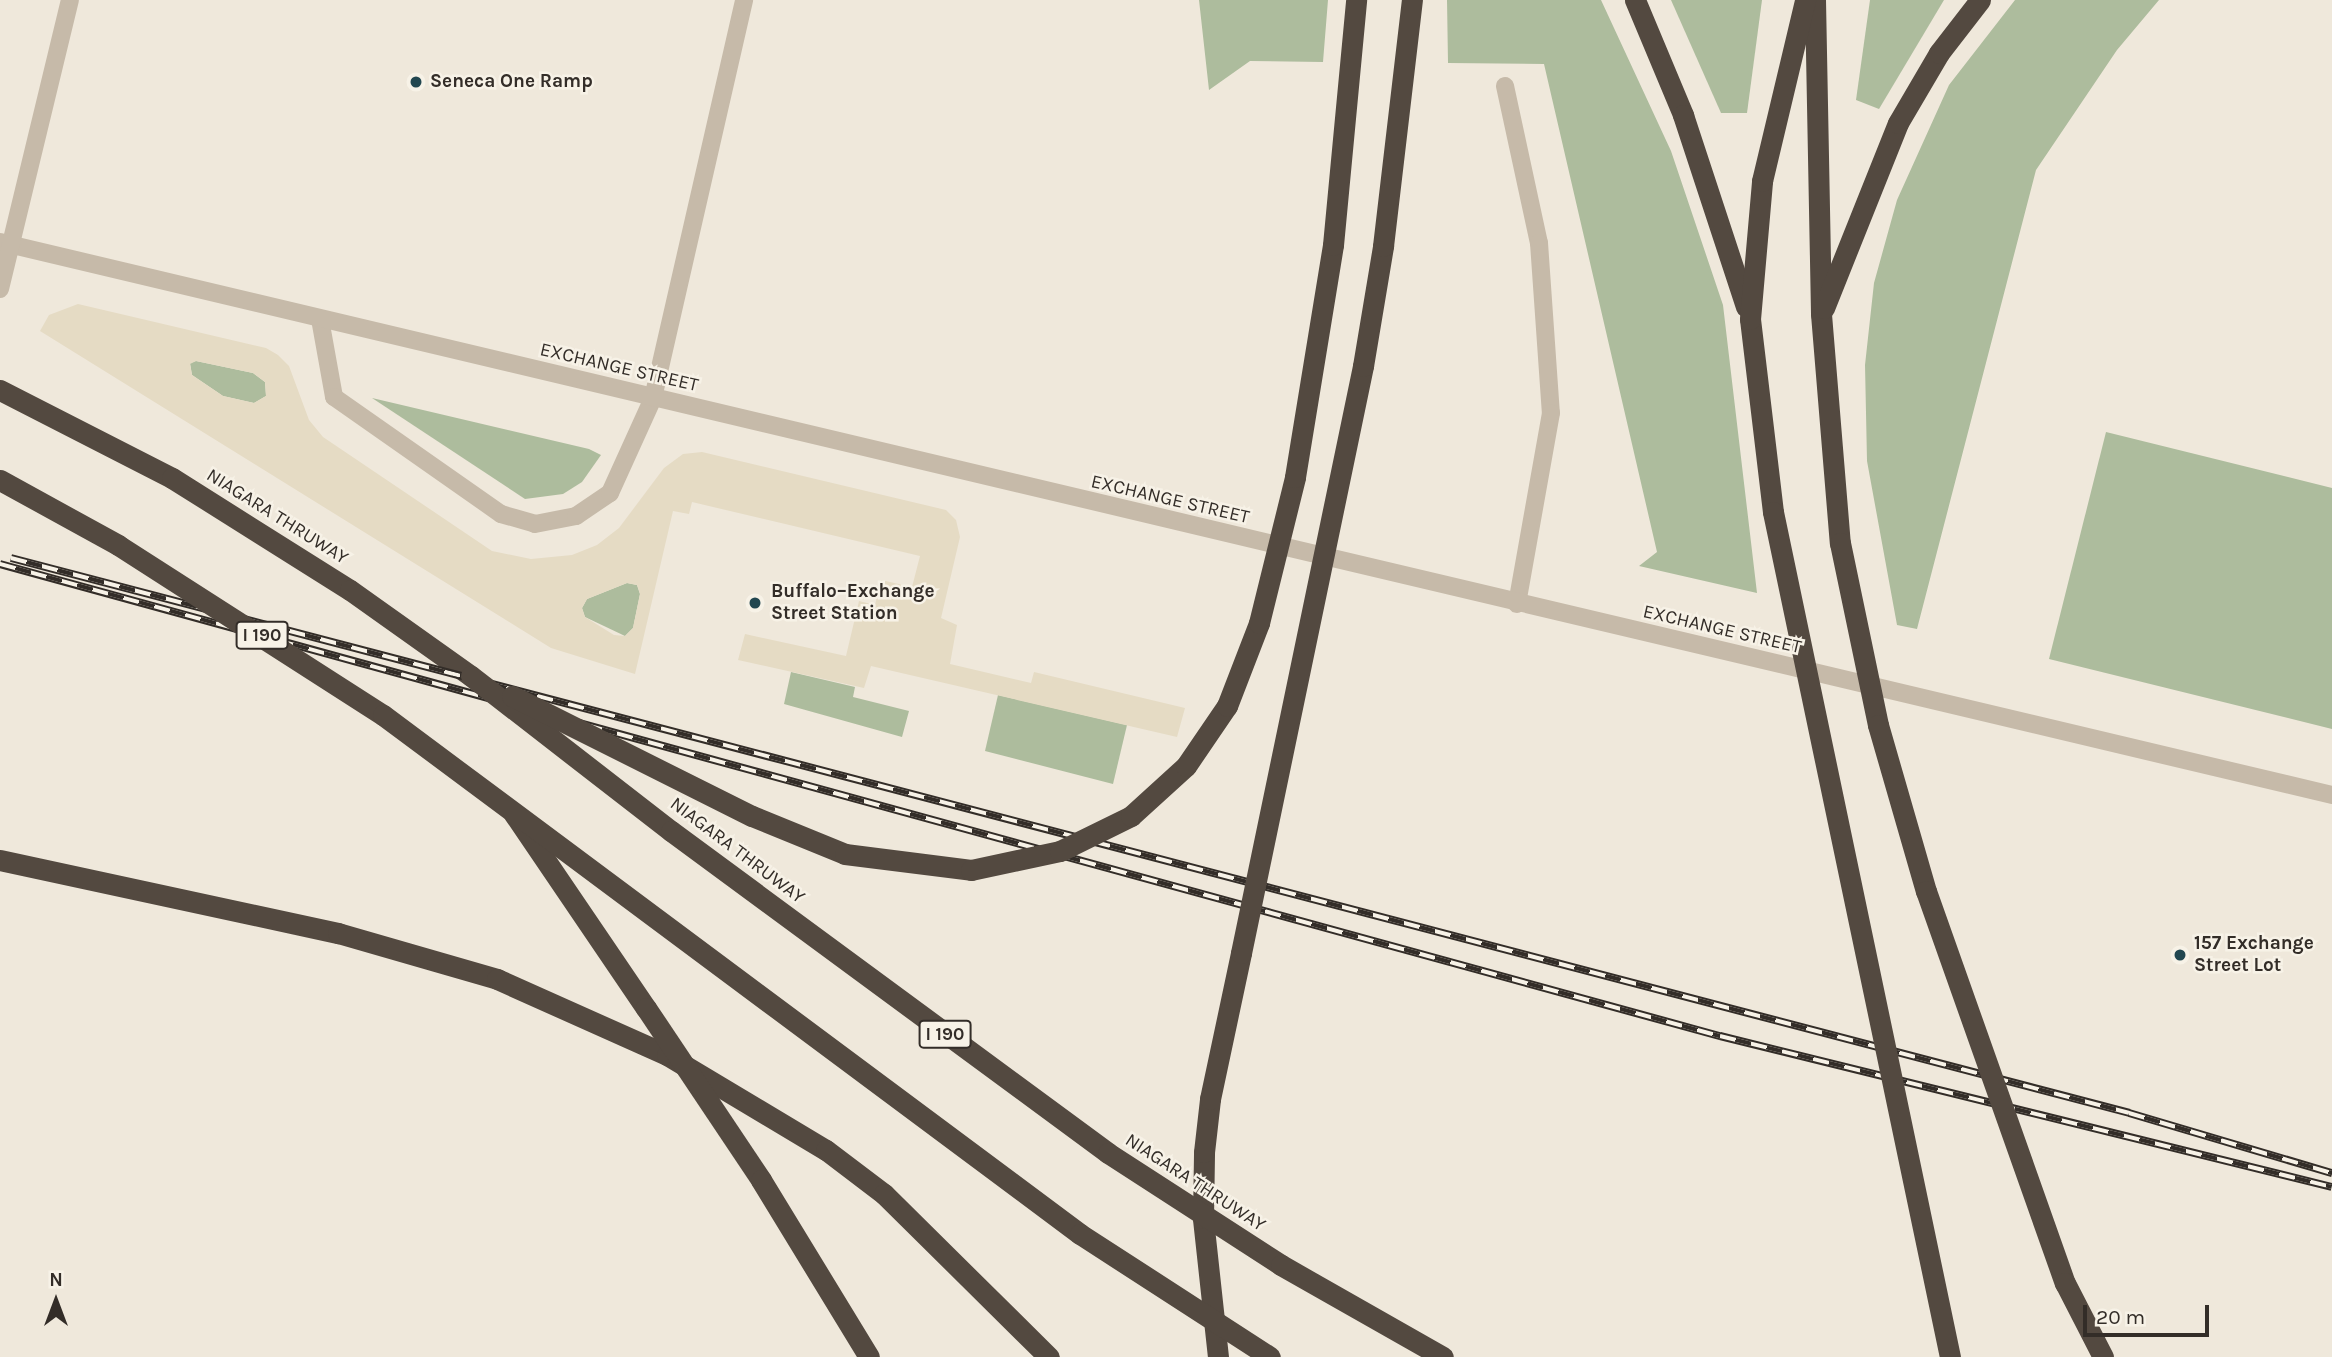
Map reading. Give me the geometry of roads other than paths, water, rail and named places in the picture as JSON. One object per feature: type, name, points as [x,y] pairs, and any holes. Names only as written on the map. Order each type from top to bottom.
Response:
[{"type":"highway","points":[[471,676],[751,816],[845,853],[971,870],[1060,851],[1131,816],[1186,766],[1227,706],[1259,623],[1295,477],[1317,350],[1333,245],[1356,0]]},
{"type":"highway","points":[[1218,1357],[1203,1218],[1210,1099],[1363,366],[1383,246],[1412,0]]},
{"type":"highway","points":[[1635,0],[1683,115],[1750,319],[1773,512],[1950,1357]]},
{"type":"highway","points":[[1750,319],[1762,181],[1805,0]]},
{"type":"highway","points":[[1815,0],[1821,314],[1840,543],[1878,725],[1926,891],[2065,1283],[2103,1357]]},
{"type":"highway","points":[[1821,314],[1898,123],[1939,52],[1980,0]]},
{"type":"highway","name":"NIAGARA THRUWAY","points":[[0,390],[172,478],[350,590],[471,676],[671,831],[1108,1153],[1281,1265],[1443,1357]]},
{"type":"highway","name":"I 190","points":[[0,480],[118,545],[301,659],[510,809],[1080,1234],[1270,1357]]},
{"type":"highway","points":[[510,809],[761,1180],[869,1357]]},
{"type":"highway","points":[[0,860],[338,933],[497,979],[667,1055],[826,1150],[884,1194],[1049,1357]]},
{"type":"street","points":[[0,289],[6,244],[70,0]]},
{"type":"street","points":[[320,319],[334,397],[501,514],[535,524],[576,516],[610,493],[653,398],[744,0]]},
{"type":"street","points":[[1505,86],[1539,243],[1551,413],[1517,604]]},
{"type":"street","name":"EXCHANGE STREET","points":[[6,244],[2332,795]]},
{"type":"railway","points":[[11,558],[2129,1113],[2332,1173]]},
{"type":"railway","points":[[0,564],[1720,1036],[2332,1187]]},
{"type":"place","name":"Seneca One Ramp","points":[[416,82]]},
{"type":"place","name":"Buffalo–Exchange Street Station","points":[[755,603]]},
{"type":"place","name":"157 Exchange Street Lot","points":[[2180,955]]}]
